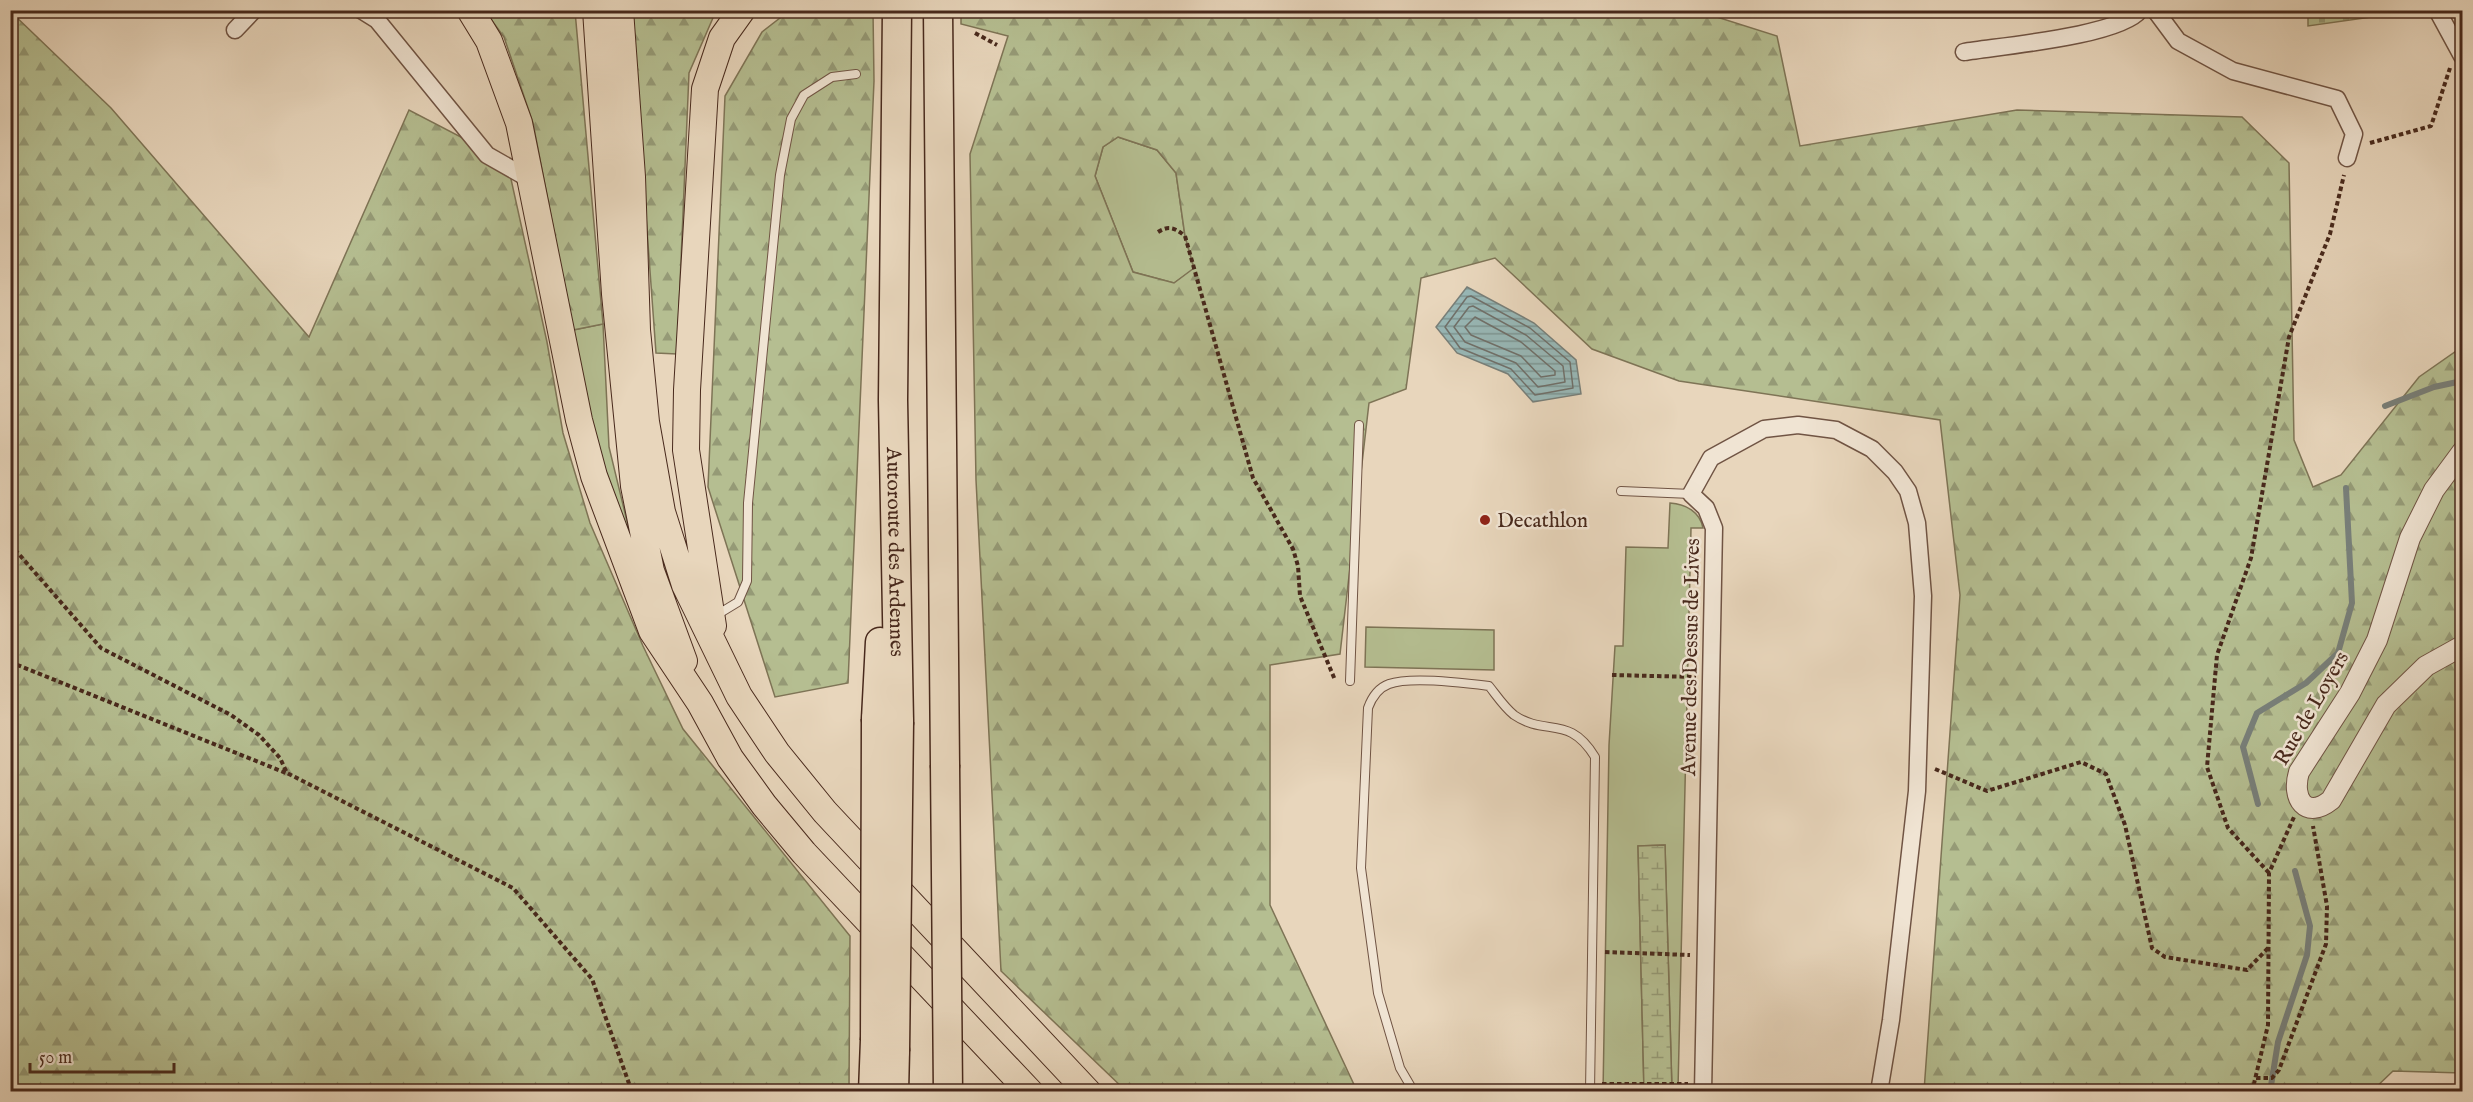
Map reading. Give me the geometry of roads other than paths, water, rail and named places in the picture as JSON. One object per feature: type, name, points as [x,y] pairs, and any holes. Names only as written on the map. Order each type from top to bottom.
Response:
[{"type":"highway","name":"Autoroute des Ardennes","points":[[894,1092],[885,1045],[897,10]]},
{"type":"highway","points":[[938,10],[948,1092]]},
{"type":"highway","points":[[873,1092],[885,1045]]},
{"type":"main road","points":[[470,10],[489,41],[519,123],[579,420],[594,477],[652,631],[700,703],[730,758],[764,805],[804,852],[1030,1092]]},
{"type":"main road","points":[[596,10],[615,294],[634,486],[651,571],[700,703]]},
{"type":"main road","points":[[620,10],[632,177],[637,330],[646,422],[662,512],[685,585],[739,696],[777,753],[825,812],[1088,1092]]},
{"type":"main road","points":[[718,656],[686,450],[687,390],[705,89],[722,38],[742,10]]},
{"type":"street","points":[[235,30],[254,10]]},
{"type":"street","points":[[361,10],[377,20],[487,155],[531,180]]},
{"type":"street","points":[[1964,52],[2110,28],[2134,18],[2140,10]]},
{"type":"street","points":[[2155,10],[2178,41],[2233,71],[2337,99],[2354,134],[2349,153]]},
{"type":"street","points":[[2437,10],[2461,53]]},
{"type":"street","points":[[1691,494],[1711,458],[1764,429],[1798,425],[1836,430],[1872,449],[1895,472],[1908,491],[1917,523],[1922,585],[1917,792],[1896,975],[1879,1092]]},
{"type":"street","name":"Rue de Loyers","points":[[2463,452],[2434,490],[2410,538],[2377,640],[2356,682],[2299,772],[2295,786],[2296,796],[2308,805],[2323,807],[2338,793],[2386,705],[2426,666],[2463,646]]},
{"type":"street","name":"Avenue des Dessus de Lives","points":[[1691,494],[1706,508],[1714,528],[1703,1092]]},
{"type":"lane","points":[[712,618],[738,602],[747,581],[749,492],[780,175],[791,119],[804,95],[832,77],[856,74]]},
{"type":"lane","points":[[1350,681],[1359,425]]},
{"type":"lane","points":[[1621,491],[1691,494]]},
{"type":"lane","points":[[1414,1092],[1400,1068],[1378,993],[1361,868],[1368,708],[1371,698],[1389,684],[1407,682],[1489,686],[1515,715],[1527,721],[1569,731],[1584,739],[1595,757],[1590,1088]]},
{"type":"water","points":[[1467,287],[1534,323],[1576,360],[1581,394],[1533,402],[1508,374],[1457,353],[1436,327]]},
{"type":"waterway","points":[[2385,406],[2434,387],[2462,381]]},
{"type":"waterway","points":[[2258,804],[2243,747],[2257,713],[2306,683],[2338,653],[2352,603],[2346,488]]},
{"type":"waterway","points":[[2270,1092],[2278,1042],[2307,955],[2310,926],[2295,871]]},
{"type":"place","name":"Decathlon","points":[[1485,520]]}]
